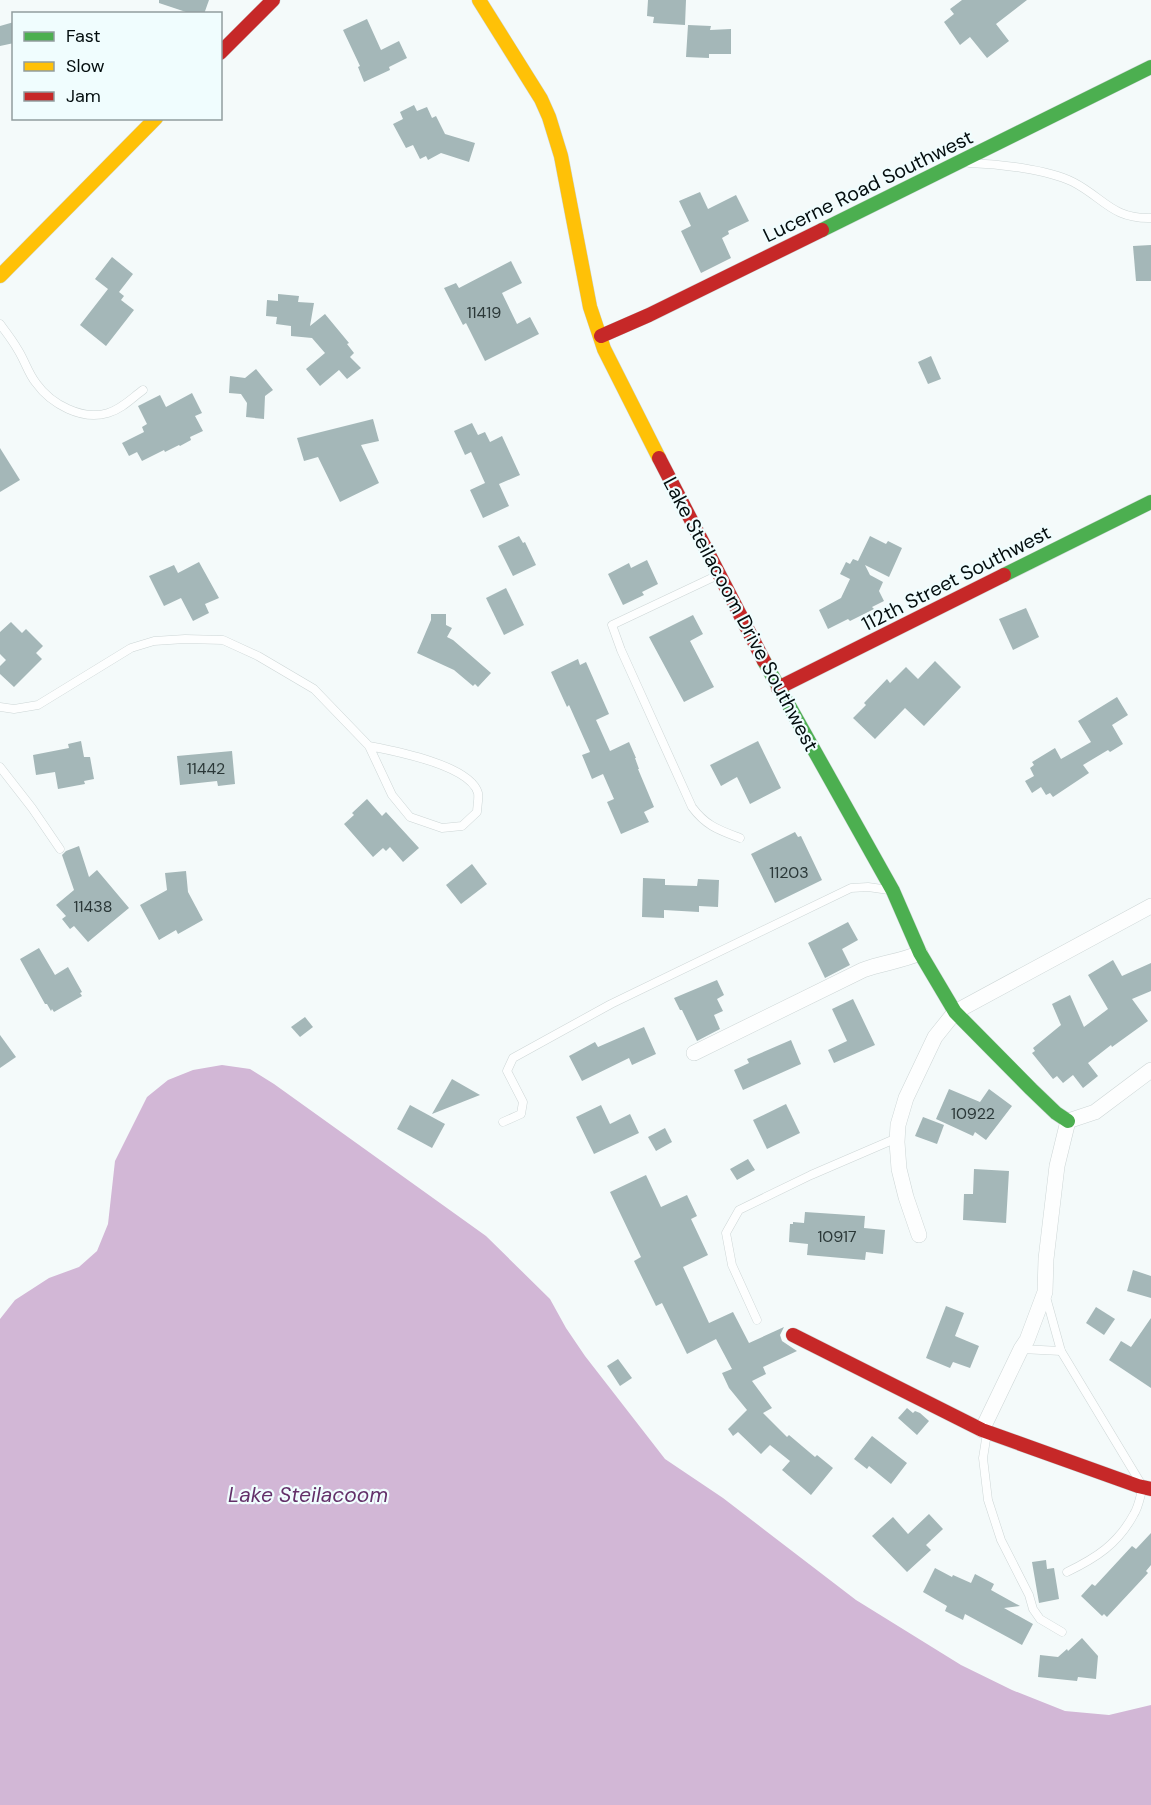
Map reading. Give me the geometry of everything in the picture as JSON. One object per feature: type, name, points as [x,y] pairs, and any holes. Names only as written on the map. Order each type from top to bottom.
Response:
[{"type":"street","points":[[222,51],[273,0]]},
{"type":"street","name":"Lake Steilacoom Drive Southwest","points":[[479,0],[541,99],[549,117],[565,175],[590,307],[604,349],[778,688],[893,891],[920,953],[955,1012],[1031,1089],[1068,1121]]},
{"type":"street","name":"Lucerne Road Southwest","points":[[601,336],[1151,67]]},
{"type":"street","points":[[1,274],[154,120]]},
{"type":"street","name":"112th Street Southwest","points":[[778,688],[1151,502]]},
{"type":"street","points":[[919,1236],[899,1169],[898,1125],[906,1098],[935,1037],[955,1012],[1151,906]]},
{"type":"street","points":[[694,1053],[863,970],[920,953]]},
{"type":"street","points":[[985,1431],[1027,1340],[1045,1292],[1046,1259],[1057,1166],[1068,1121],[1095,1112],[1151,1070]]},
{"type":"street","points":[[793,1335],[985,1431],[1147,1488]]},
{"type":"lane","points":[[958,163],[995,164],[1049,174],[1073,182],[1122,215],[1151,219]]},
{"type":"lane","points":[[0,324],[20,352],[28,372],[45,394],[61,405],[77,412],[93,415],[107,413],[123,406],[143,390]]},
{"type":"lane","points":[[719,574],[612,625],[621,650],[692,807],[709,826],[740,838]]},
{"type":"lane","points":[[0,707],[14,709],[38,705],[131,648],[154,641],[223,640],[258,656],[314,689],[369,746],[392,795],[410,817],[442,828],[462,826],[477,812],[477,793],[460,773],[411,754],[369,746]]},
{"type":"lane","points":[[0,767],[60,849]]},
{"type":"lane","points":[[503,1122],[522,1114],[523,1102],[507,1071],[513,1058],[610,1004],[851,888],[868,886],[893,891]]},
{"type":"lane","points":[[757,1320],[732,1265],[726,1233],[739,1210],[811,1175],[897,1138]]},
{"type":"lane","points":[[1045,1292],[1061,1351],[1147,1488],[1136,1513],[1109,1547],[1092,1560],[1067,1572]]},
{"type":"lane","points":[[1021,1349],[1061,1351]]},
{"type":"lane","points":[[985,1431],[983,1458],[988,1500],[1001,1540],[1029,1595],[1033,1609],[1040,1619],[1062,1632]]},
{"type":"water","name":"Lake Steilacoom","points":[[222,1065],[250,1069],[274,1084],[486,1236],[550,1299],[585,1356],[665,1459],[723,1498],[856,1600],[961,1665],[1012,1690],[1065,1711],[1109,1715],[1151,1705],[1151,1805],[0,1805],[0,1319],[15,1300],[49,1278],[79,1267],[97,1251],[108,1224],[115,1161],[147,1097],[168,1080],[193,1070]]},
{"type":"building","points":[[159,0],[209,0],[205,12],[186,12],[159,3]]},
{"type":"building","points":[[648,0],[686,0],[685,25],[653,23],[654,17],[647,16]]},
{"type":"building","points":[[962,0],[1027,0],[996,24],[1009,41],[987,58],[970,37],[960,45],[944,22],[954,14],[950,9]]},
{"type":"building","points":[[367,19],[381,50],[399,41],[407,58],[389,67],[390,70],[364,82],[358,67],[360,66],[343,30]]},
{"type":"building","points":[[12,23],[12,43],[0,46],[0,26]]},
{"type":"building","points":[[688,25],[711,26],[710,30],[731,29],[731,54],[709,54],[709,58],[686,57]]},
{"type":"building","points":[[414,105],[417,111],[427,107],[432,118],[436,116],[445,134],[475,143],[469,162],[441,153],[428,160],[426,156],[420,159],[413,145],[406,148],[393,124],[403,119],[400,112]]},
{"type":"building","points":[[700,192],[708,209],[736,195],[749,221],[728,231],[729,234],[722,238],[731,258],[701,273],[681,231],[691,226],[679,201]]},
{"type":"building","points":[[1151,245],[1151,281],[1136,281],[1133,246]]},
{"type":"building","points":[[112,257],[133,274],[119,292],[124,296],[121,300],[134,310],[106,346],[80,325],[108,289],[95,279]]},
{"type":"building","points":[[511,261],[522,283],[502,293],[517,324],[530,317],[539,334],[485,361],[466,323],[463,325],[444,288],[456,283],[459,288]]},
{"type":"building","points":[[278,294],[299,296],[298,302],[314,303],[310,326],[325,314],[349,343],[347,344],[354,353],[350,357],[361,368],[347,379],[339,370],[320,386],[306,369],[325,353],[312,338],[291,336],[291,326],[276,324],[277,317],[266,316],[267,300],[278,301]]},
{"type":"building","points":[[931,356],[941,379],[928,384],[918,362]]},
{"type":"building","points":[[256,369],[273,390],[265,396],[264,419],[246,417],[247,403],[241,394],[229,393],[230,376],[245,378]]},
{"type":"building","points":[[192,393],[202,413],[195,416],[203,431],[190,437],[191,440],[180,446],[165,452],[164,450],[142,461],[137,452],[129,456],[122,443],[144,432],[142,427],[147,424],[138,406],[160,395],[166,407]]},
{"type":"building","points":[[373,419],[379,441],[361,445],[379,483],[340,502],[318,457],[304,461],[297,438]]},
{"type":"building","points":[[472,423],[478,435],[485,432],[490,442],[502,436],[520,475],[499,484],[509,506],[483,518],[470,490],[485,483],[471,452],[465,455],[454,431]]},
{"type":"building","points":[[0,448],[20,480],[0,492]]},
{"type":"building","points":[[519,536],[523,543],[525,542],[536,565],[513,576],[498,546]]},
{"type":"building","points":[[870,536],[886,544],[888,541],[902,548],[889,577],[865,565],[870,575],[883,582],[879,591],[884,601],[872,607],[874,609],[850,621],[848,619],[828,629],[819,610],[841,598],[850,579],[840,574],[846,562],[850,564],[853,559],[858,561]]},
{"type":"building","points":[[647,560],[658,584],[642,592],[644,595],[623,605],[608,574],[629,563],[631,568]]},
{"type":"building","points":[[199,562],[219,598],[205,604],[209,613],[193,621],[181,598],[164,606],[149,576],[174,565],[178,573]]},
{"type":"building","points":[[506,588],[524,625],[504,635],[486,598]]},
{"type":"building","points":[[1026,608],[1039,637],[1013,650],[999,619]]},
{"type":"building","points":[[431,614],[446,614],[446,625],[452,628],[447,637],[491,673],[478,687],[475,684],[473,686],[454,670],[417,653],[431,620]]},
{"type":"building","points":[[693,615],[703,634],[690,641],[714,687],[684,702],[649,637]]},
{"type":"building","points":[[11,622],[22,633],[26,629],[43,646],[36,653],[42,659],[14,687],[0,674],[0,666],[6,660],[0,654],[0,632]]},
{"type":"building","points":[[578,659],[580,665],[586,662],[609,714],[596,720],[610,751],[629,742],[654,807],[644,812],[649,822],[621,834],[607,802],[614,799],[603,774],[592,779],[582,755],[590,752],[551,672]]},
{"type":"building","points":[[935,661],[961,687],[924,726],[905,708],[875,739],[853,718],[887,679],[890,683],[906,667],[918,679]]},
{"type":"building","points":[[1117,697],[1128,715],[1112,725],[1123,744],[1083,765],[1089,773],[1053,797],[1050,793],[1046,795],[1041,787],[1032,793],[1025,781],[1034,776],[1030,768],[1034,765],[1032,762],[1055,748],[1061,759],[1091,742],[1078,721]]},
{"type":"building","points":[[81,741],[84,757],[90,757],[94,779],[84,781],[85,784],[58,789],[55,772],[36,775],[33,755],[69,748],[68,744]]},
{"type":"building","points":[[758,741],[781,788],[750,804],[737,777],[721,786],[710,765]]},
{"type":"building","points":[[232,751],[235,784],[218,786],[217,781],[180,785],[177,756]]},
{"type":"building","points":[[367,799],[382,816],[386,812],[419,848],[403,862],[390,847],[386,851],[383,848],[373,857],[344,824]]},
{"type":"building","points":[[795,832],[798,837],[801,836],[822,880],[775,903],[751,854]]},
{"type":"building","points":[[79,846],[89,877],[97,870],[129,908],[88,942],[74,926],[70,929],[62,919],[66,916],[56,905],[74,890],[62,855]]},
{"type":"building","points":[[472,864],[487,884],[461,904],[446,885]]},
{"type":"building","points":[[186,871],[188,892],[203,920],[178,934],[176,930],[159,940],[140,905],[167,890],[165,873]]},
{"type":"building","points":[[643,878],[665,879],[665,885],[697,886],[698,879],[719,880],[718,907],[699,906],[699,912],[664,910],[664,918],[642,917]]},
{"type":"building","points":[[848,922],[858,940],[842,949],[850,965],[825,978],[808,943]]},
{"type":"building","points":[[39,948],[55,975],[68,967],[82,992],[80,993],[82,996],[54,1012],[45,1004],[20,959]]},
{"type":"building","points":[[1113,960],[1122,976],[1151,963],[1151,991],[1132,999],[1148,1021],[1088,1063],[1098,1076],[1083,1088],[1073,1075],[1063,1083],[1057,1076],[1053,1079],[1032,1053],[1035,1051],[1033,1048],[1061,1025],[1052,1004],[1070,995],[1084,1027],[1108,1009],[1088,975]]},
{"type":"building","points":[[717,980],[724,995],[717,999],[723,1011],[714,1015],[720,1029],[697,1041],[674,998]]},
{"type":"building","points":[[853,999],[875,1045],[834,1063],[828,1050],[847,1041],[832,1009]]},
{"type":"building","points":[[305,1017],[313,1027],[300,1037],[291,1027]]},
{"type":"building","points":[[644,1027],[656,1054],[632,1065],[629,1058],[582,1081],[569,1056],[595,1042],[598,1047]]},
{"type":"building","points":[[0,1035],[16,1057],[0,1068]]},
{"type":"building","points":[[791,1040],[801,1064],[743,1090],[734,1070],[749,1063],[747,1059]]},
{"type":"building","points":[[452,1079],[480,1095],[432,1114]]},
{"type":"building","points":[[949,1089],[980,1102],[989,1089],[1012,1106],[986,1140],[975,1132],[973,1136],[936,1119]]},
{"type":"building","points":[[786,1104],[800,1133],[767,1149],[753,1120]]},
{"type":"building","points":[[410,1105],[445,1124],[432,1148],[397,1129]]},
{"type":"building","points":[[601,1105],[610,1124],[630,1114],[639,1133],[594,1154],[576,1117]]},
{"type":"building","points":[[923,1117],[944,1125],[937,1144],[915,1136]]},
{"type":"building","points":[[665,1128],[672,1142],[656,1151],[648,1137]]},
{"type":"building","points":[[748,1159],[755,1170],[737,1180],[730,1169]]},
{"type":"building","points":[[974,1169],[1009,1171],[1006,1223],[963,1220],[964,1194],[973,1194]]},
{"type":"building","points":[[646,1175],[661,1207],[687,1195],[697,1216],[691,1219],[708,1255],[683,1267],[709,1323],[733,1312],[749,1343],[784,1327],[780,1335],[782,1341],[797,1351],[763,1367],[766,1374],[752,1381],[772,1408],[763,1413],[787,1437],[789,1435],[815,1457],[817,1455],[833,1468],[811,1495],[782,1470],[790,1461],[770,1445],[761,1454],[738,1432],[733,1436],[728,1429],[747,1410],[729,1388],[722,1373],[732,1369],[716,1339],[687,1354],[662,1303],[656,1306],[634,1261],[641,1257],[610,1192]]},
{"type":"building","points":[[805,1212],[865,1216],[864,1228],[885,1230],[883,1254],[866,1252],[865,1260],[807,1255],[808,1244],[789,1242],[790,1224],[804,1223]]},
{"type":"building","points":[[1133,1270],[1151,1276],[1151,1298],[1127,1291]]},
{"type":"building","points":[[946,1306],[964,1313],[955,1336],[979,1346],[970,1368],[953,1362],[950,1368],[926,1358]]},
{"type":"building","points":[[1096,1307],[1115,1319],[1104,1335],[1086,1323]]},
{"type":"building","points":[[1151,1318],[1151,1388],[1109,1360],[1121,1341],[1131,1347]]},
{"type":"building","points":[[618,1359],[632,1378],[620,1386],[607,1366]]},
{"type":"building","points":[[907,1408],[913,1413],[915,1411],[920,1413],[929,1421],[917,1435],[898,1418]]},
{"type":"building","points":[[872,1436],[907,1463],[891,1484],[869,1466],[867,1469],[854,1459]]},
{"type":"building","points":[[929,1514],[943,1529],[926,1545],[931,1550],[907,1572],[872,1536],[893,1517],[908,1534]]},
{"type":"building","points":[[1151,1533],[1151,1565],[1146,1571],[1148,1573],[1107,1617],[1104,1614],[1102,1616],[1081,1596],[1092,1584],[1095,1586],[1132,1546],[1136,1549]]},
{"type":"building","points":[[1046,1560],[1047,1569],[1054,1568],[1059,1599],[1039,1603],[1032,1562]]},
{"type":"building","points":[[935,1568],[971,1583],[975,1574],[994,1584],[991,1590],[1020,1606],[1004,1608],[1033,1624],[1022,1645],[965,1614],[963,1620],[945,1611],[947,1606],[923,1592]]},
{"type":"building","points":[[1082,1638],[1098,1656],[1096,1679],[1078,1677],[1077,1681],[1038,1677],[1040,1655],[1058,1657]]},
{"type":"traffic: fast","points":[[822,230],[1151,67]]},
{"type":"traffic: fast","points":[[1004,575],[1151,502]]},
{"type":"traffic: fast","points":[[764,661],[893,891],[920,953],[955,1012],[1031,1089],[1068,1121]]},
{"type":"traffic: slow","points":[[479,0],[541,99],[549,117],[561,156],[590,307],[604,349],[659,458]]},
{"type":"traffic: slow","points":[[0,276],[154,120]]},
{"type":"traffic: jam","points":[[222,51],[273,0]]},
{"type":"traffic: jam","points":[[601,336],[649,315],[822,230]]},
{"type":"traffic: jam","points":[[659,458],[764,661]]},
{"type":"traffic: jam","points":[[778,688],[1004,575]]},
{"type":"traffic: jam","points":[[793,1335],[982,1430],[1151,1489]]}]
